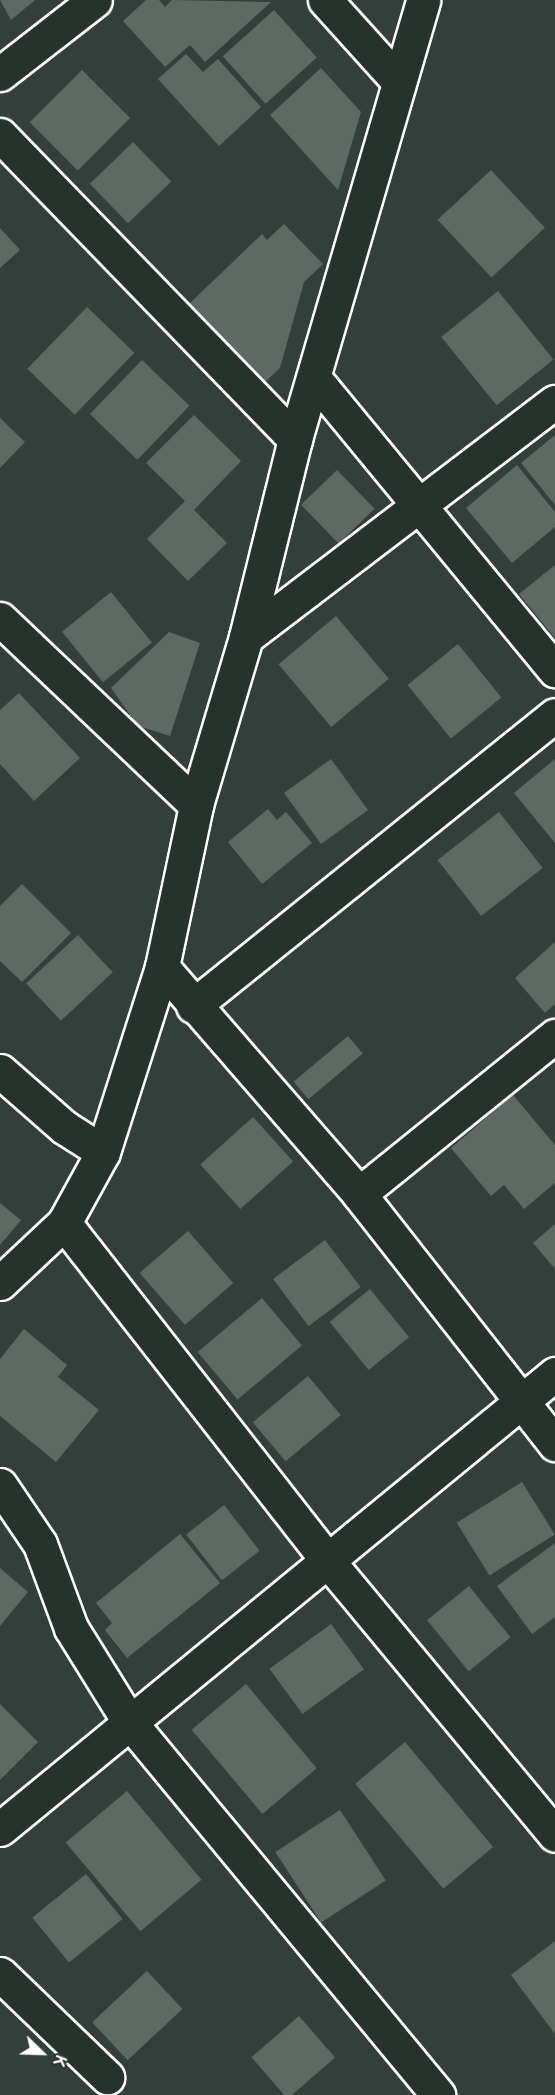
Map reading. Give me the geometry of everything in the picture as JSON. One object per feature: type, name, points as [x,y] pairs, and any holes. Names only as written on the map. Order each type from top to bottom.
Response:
[{"type":"street","points":[[0,74],[95,0]]},
{"type":"street","points":[[325,0],[399,82]]},
{"type":"street","points":[[0,1283],[64,1223],[103,1152],[162,967],[196,805],[246,638],[295,439],[423,0]]},
{"type":"street","points":[[0,135],[295,439]]},
{"type":"street","points":[[314,378],[555,670]]},
{"type":"street","points":[[246,638],[555,402]]},
{"type":"street","points":[[0,619],[196,805]]},
{"type":"street","points":[[193,1006],[555,716]]},
{"type":"street","points":[[162,967],[193,1006],[359,1194],[555,1444]]},
{"type":"street","points":[[359,1194],[555,1036]]},
{"type":"street","points":[[0,1071],[64,1128],[103,1152]]},
{"type":"street","points":[[64,1223],[327,1560],[555,1835]]},
{"type":"street","points":[[0,1828],[128,1720],[555,1374]]},
{"type":"street","points":[[0,1485],[40,1545],[70,1628],[128,1720],[438,2095]]},
{"type":"street","points":[[0,1974],[107,2077]]},
{"type":"building","points":[[0,0],[35,0],[11,20]]},
{"type":"building","points":[[146,0],[159,0],[165,7],[172,0],[271,2],[205,62],[190,45],[165,67],[123,21]]},
{"type":"building","points":[[274,10],[317,58],[266,104],[223,56]]},
{"type":"building","points":[[186,54],[203,72],[218,59],[261,107],[219,146],[158,79]]},
{"type":"building","points":[[321,68],[361,112],[338,190],[270,115]]},
{"type":"building","points":[[82,70],[130,118],[78,170],[30,122]]},
{"type":"building","points":[[133,142],[171,182],[128,223],[90,184]]},
{"type":"building","points":[[491,170],[545,228],[491,278],[438,220]]},
{"type":"building","points":[[284,224],[323,264],[304,282],[280,368],[263,384],[189,304],[262,234],[267,240]]},
{"type":"building","points":[[0,228],[20,250],[0,268]]},
{"type":"building","points":[[498,291],[553,359],[497,405],[441,337]]},
{"type":"building","points":[[87,307],[134,353],[75,415],[27,369]]},
{"type":"building","points":[[142,360],[189,406],[137,460],[90,414]]},
{"type":"building","points":[[194,415],[241,461],[194,510],[227,543],[188,581],[147,539],[185,501],[146,463]]},
{"type":"building","points":[[0,418],[25,442],[0,468]]},
{"type":"building","points":[[555,435],[555,505],[521,463]]},
{"type":"building","points":[[517,465],[555,512],[555,527],[512,563],[466,508]]},
{"type":"building","points":[[337,470],[375,509],[339,544],[301,505]]},
{"type":"building","points":[[555,565],[555,638],[519,594]]},
{"type":"building","points":[[111,592],[152,643],[103,682],[62,632]]},
{"type":"building","points":[[336,616],[389,679],[331,727],[279,664]]},
{"type":"building","points":[[169,632],[200,643],[170,736],[138,726],[111,688]]},
{"type":"building","points":[[458,644],[501,698],[451,739],[407,685]]},
{"type":"building","points":[[19,693],[80,758],[34,801],[0,764],[0,710]]},
{"type":"building","points":[[331,759],[368,810],[321,844],[284,793]]},
{"type":"building","points":[[555,759],[555,843],[514,793]]},
{"type":"building","points":[[268,809],[277,820],[286,812],[312,843],[262,884],[228,842]]},
{"type":"building","points":[[499,812],[543,868],[481,916],[438,860]]},
{"type":"building","points":[[22,884],[71,933],[22,982],[0,961],[0,906]]},
{"type":"building","points":[[78,935],[113,972],[61,1021],[26,983]]},
{"type":"building","points":[[555,942],[555,1004],[545,1013],[515,978]]},
{"type":"building","points":[[348,1036],[363,1054],[308,1099],[294,1082]]},
{"type":"building","points":[[513,1095],[555,1145],[555,1183],[524,1209],[504,1185],[491,1196],[451,1148]]},
{"type":"building","points":[[253,1117],[293,1162],[240,1209],[200,1165]]},
{"type":"building","points":[[0,1203],[21,1220],[0,1245]]},
{"type":"building","points":[[555,1224],[555,1269],[533,1243]]},
{"type":"building","points":[[188,1231],[233,1283],[185,1325],[140,1273]]},
{"type":"building","points":[[325,1240],[361,1287],[309,1326],[273,1279]]},
{"type":"building","points":[[370,1289],[409,1337],[369,1370],[330,1322]]},
{"type":"building","points":[[262,1298],[302,1345],[238,1399],[198,1352]]},
{"type":"building","points":[[24,1329],[67,1365],[58,1377],[99,1410],[56,1462],[0,1416],[0,1359]]},
{"type":"building","points":[[308,1376],[341,1415],[286,1461],[253,1422]]},
{"type":"building","points":[[522,1482],[555,1535],[490,1575],[457,1523]]},
{"type":"building","points":[[224,1505],[260,1551],[222,1580],[186,1535]]},
{"type":"building","points":[[180,1534],[220,1583],[127,1658],[105,1630],[112,1623],[96,1603]]},
{"type":"building","points":[[555,1543],[555,1617],[532,1634],[497,1586]]},
{"type":"building","points":[[0,1568],[28,1592],[0,1626]]},
{"type":"building","points":[[469,1586],[511,1637],[469,1671],[427,1620]]},
{"type":"building","points":[[331,1624],[364,1669],[302,1714],[270,1669]]},
{"type":"building","points":[[246,1684],[317,1768],[262,1814],[192,1730]]},
{"type":"building","points":[[0,1704],[38,1742],[0,1780]]},
{"type":"building","points":[[405,1742],[493,1847],[443,1889],[355,1784]]},
{"type":"building","points":[[127,1791],[202,1880],[140,1931],[66,1842]]},
{"type":"building","points":[[340,1810],[386,1880],[321,1922],[275,1852]]},
{"type":"building","points":[[86,1874],[123,1919],[69,1962],[32,1917]]},
{"type":"building","points":[[555,1941],[555,2034],[511,1975]]},
{"type":"building","points":[[147,1971],[182,2009],[128,2060],[92,2022]]},
{"type":"building","points":[[299,2016],[335,2058],[292,2095],[284,2095],[251,2057]]}]
